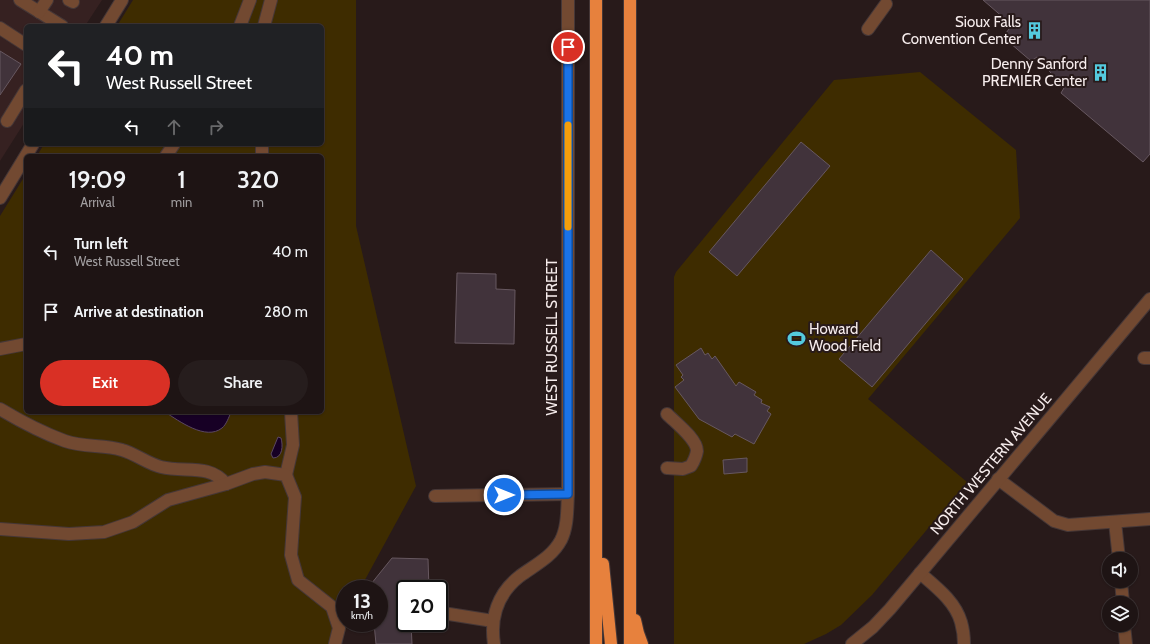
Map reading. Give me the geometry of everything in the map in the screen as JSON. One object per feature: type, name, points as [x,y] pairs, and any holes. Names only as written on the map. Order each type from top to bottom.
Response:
[{"type":"highway","points":[[596,0],[596,644]]},
{"type":"highway","points":[[630,0],[630,644]]},
{"type":"highway","points":[[596,515],[611,644]]},
{"type":"highway","points":[[630,561],[635,620],[642,644]]},
{"type":"street","points":[[20,0],[59,24]]},
{"type":"street","points":[[40,12],[47,0]]},
{"type":"street","points":[[107,24],[122,0]]},
{"type":"street","points":[[241,24],[250,0]]},
{"type":"street","points":[[265,24],[271,0]]},
{"type":"street","name":"WEST RUSSELL STREET","points":[[494,644],[493,620],[502,594],[520,576],[545,559],[555,550],[566,525],[568,494],[568,0]]},
{"type":"street","points":[[868,29],[886,4]]},
{"type":"street","points":[[0,28],[24,44]]},
{"type":"street","points":[[7,121],[24,93]]},
{"type":"street","points":[[0,198],[24,159]]},
{"type":"street","name":"NORTH WESTERN AVENUE","points":[[852,644],[873,626],[920,573],[1150,299]]},
{"type":"street","points":[[0,350],[24,344]]},
{"type":"street","points":[[0,409],[65,441],[79,445],[113,447],[160,467],[211,472],[220,476],[226,484]]},
{"type":"street","points":[[291,414],[293,445],[286,475],[295,497],[291,556],[298,580],[332,607],[339,628],[335,644]]},
{"type":"street","points":[[667,414],[693,440],[697,450],[696,458],[691,466],[683,469],[667,468]]},
{"type":"street","points":[[0,529],[69,534],[104,532],[133,522],[168,500],[226,484],[253,474],[265,472],[286,475]]},
{"type":"street","points":[[998,480],[1054,522],[1068,525],[1150,518]]},
{"type":"street","points":[[435,496],[568,494]]},
{"type":"street","points":[[1115,522],[1118,552]]},
{"type":"street","points":[[920,573],[940,590],[954,607],[961,622],[964,644]]},
{"type":"street","points":[[449,614],[493,620]]},
{"type":"street","points":[[1125,632],[1126,644]]},
{"type":"shaded area","points":[[0,0],[102,0],[86,24],[24,24],[24,123],[0,161]]},
{"type":"shaded area","points":[[133,0],[356,0],[356,226],[416,486],[365,580],[336,580],[336,632],[345,632],[341,644],[0,644],[0,216],[24,177],[24,414],[324,414],[324,154],[38,154],[43,146],[324,146],[324,24],[118,24]]},
{"type":"shaded area","name":"Howard Wood Field","points":[[920,72],[1016,150],[1020,218],[868,399],[967,482],[872,595],[841,625],[826,634],[804,644],[674,644],[674,277],[676,272],[834,80]]},
{"type":"shaded area","points":[[168,414],[230,414],[222,428],[216,431],[208,432],[193,428]]},
{"type":"shaded area","points":[[278,437],[281,438],[282,451],[279,456],[273,458],[271,454]]},
{"type":"building","name":"Denny Sanford PREMIER Center","points":[[983,0],[1150,0],[1150,154],[1143,162],[1061,93],[1064,88],[1037,57],[1031,61],[1003,37],[1012,25]]},
{"type":"building","points":[[0,51],[21,64],[0,95]]},
{"type":"building","points":[[801,142],[830,166],[737,276],[709,252]]},
{"type":"building","points":[[931,250],[963,279],[872,387],[839,359]]},
{"type":"building","points":[[457,273],[496,274],[496,289],[515,290],[514,344],[455,343]]},
{"type":"building","points":[[701,348],[705,355],[708,353],[712,359],[715,356],[736,386],[739,382],[756,392],[754,395],[762,400],[761,403],[770,407],[767,411],[771,414],[754,444],[735,434],[732,437],[699,419],[675,387],[684,380],[681,377],[683,375],[676,365]]},
{"type":"building","points":[[747,458],[747,472],[724,474],[723,460]]},
{"type":"building","points":[[392,558],[428,559],[429,580],[396,580],[396,632],[411,632],[412,644],[376,644],[375,632],[388,632],[388,580],[374,580]]},
{"type":"slow traffic","points":[[568,125],[568,227]]},
{"type":"place","name":"Sioux Falls Convention Center","points":[[1034,31]]},
{"type":"place","name":"Denny Sanford PREMIER Center","points":[[1100,73]]},
{"type":"place","name":"Howard Wood Field","points":[[796,338]]},
{"type":"route","points":[[504,495],[568,494],[568,47]]}]
